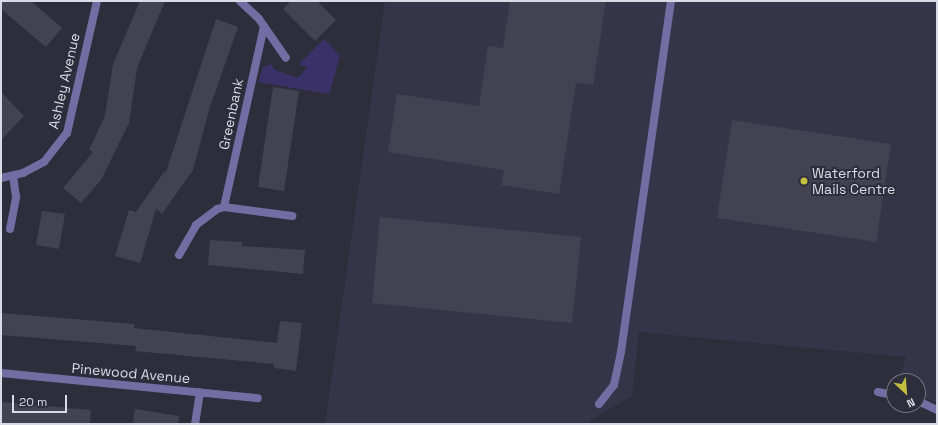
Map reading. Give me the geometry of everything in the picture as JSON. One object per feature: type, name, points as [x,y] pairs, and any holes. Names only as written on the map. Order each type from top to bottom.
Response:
[{"type":"street","name":"Ashley Avenue","points":[[1,178],[13,176],[44,162],[67,133],[97,1]]},
{"type":"street","points":[[240,1],[264,26],[286,58]]},
{"type":"street","points":[[599,404],[614,385],[622,352],[671,1]]},
{"type":"street","name":"Greenbank","points":[[224,207],[264,26]]},
{"type":"street","points":[[10,229],[16,196],[13,176]]},
{"type":"street","points":[[179,255],[196,225],[213,210],[224,207],[292,216]]},
{"type":"street","name":"Pinewood Avenue","points":[[1,373],[258,398]]},
{"type":"street","points":[[195,424],[200,392]]},
{"type":"street","points":[[878,392],[886,393]]},
{"type":"street","points":[[926,405],[937,410]]},
{"type":"shaded area","points":[[385,1],[937,1],[937,403],[926,398],[926,373],[901,373],[906,357],[639,332],[632,396],[591,420],[590,424],[325,424]]},
{"type":"shaded area","points":[[324,39],[340,56],[329,94],[258,82],[263,67],[271,64],[275,70],[298,78],[307,68],[299,64]]},
{"type":"building","points":[[1,1],[31,1],[62,28],[46,47],[1,9]]},
{"type":"building","points":[[140,1],[165,1],[137,68],[129,123],[101,180],[81,203],[63,188],[93,152],[89,150],[105,116],[113,64]]},
{"type":"building","points":[[291,1],[317,1],[336,20],[315,41],[283,9]]},
{"type":"building","points":[[510,1],[606,1],[593,85],[576,83],[559,194],[501,185],[504,170],[388,152],[397,94],[479,106],[488,46],[503,48]]},
{"type":"building","points":[[216,19],[238,27],[209,110],[193,170],[162,214],[156,209],[140,263],[115,256],[129,210],[136,212],[164,172],[166,172]]},
{"type":"building","points":[[273,87],[299,91],[284,191],[258,187]]},
{"type":"building","points":[[1,92],[24,116],[1,140]]},
{"type":"building","name":"Waterford Mails Centre","points":[[732,120],[891,144],[876,242],[717,218]]},
{"type":"building","points":[[42,211],[65,214],[59,249],[36,245]]},
{"type":"building","points":[[380,217],[581,237],[572,323],[372,303]]},
{"type":"building","points":[[210,240],[242,242],[242,246],[305,250],[303,274],[208,265]]},
{"type":"building","points":[[1,313],[134,324],[134,328],[277,343],[280,321],[302,323],[296,371],[274,368],[274,364],[135,351],[136,346],[1,335]]},
{"type":"building","points":[[1,402],[91,410],[90,424],[1,424]]},
{"type":"building","points":[[135,409],[179,416],[178,424],[133,424]]},
{"type":"place","name":"Waterford Mails Centre","points":[[804,181]]}]
